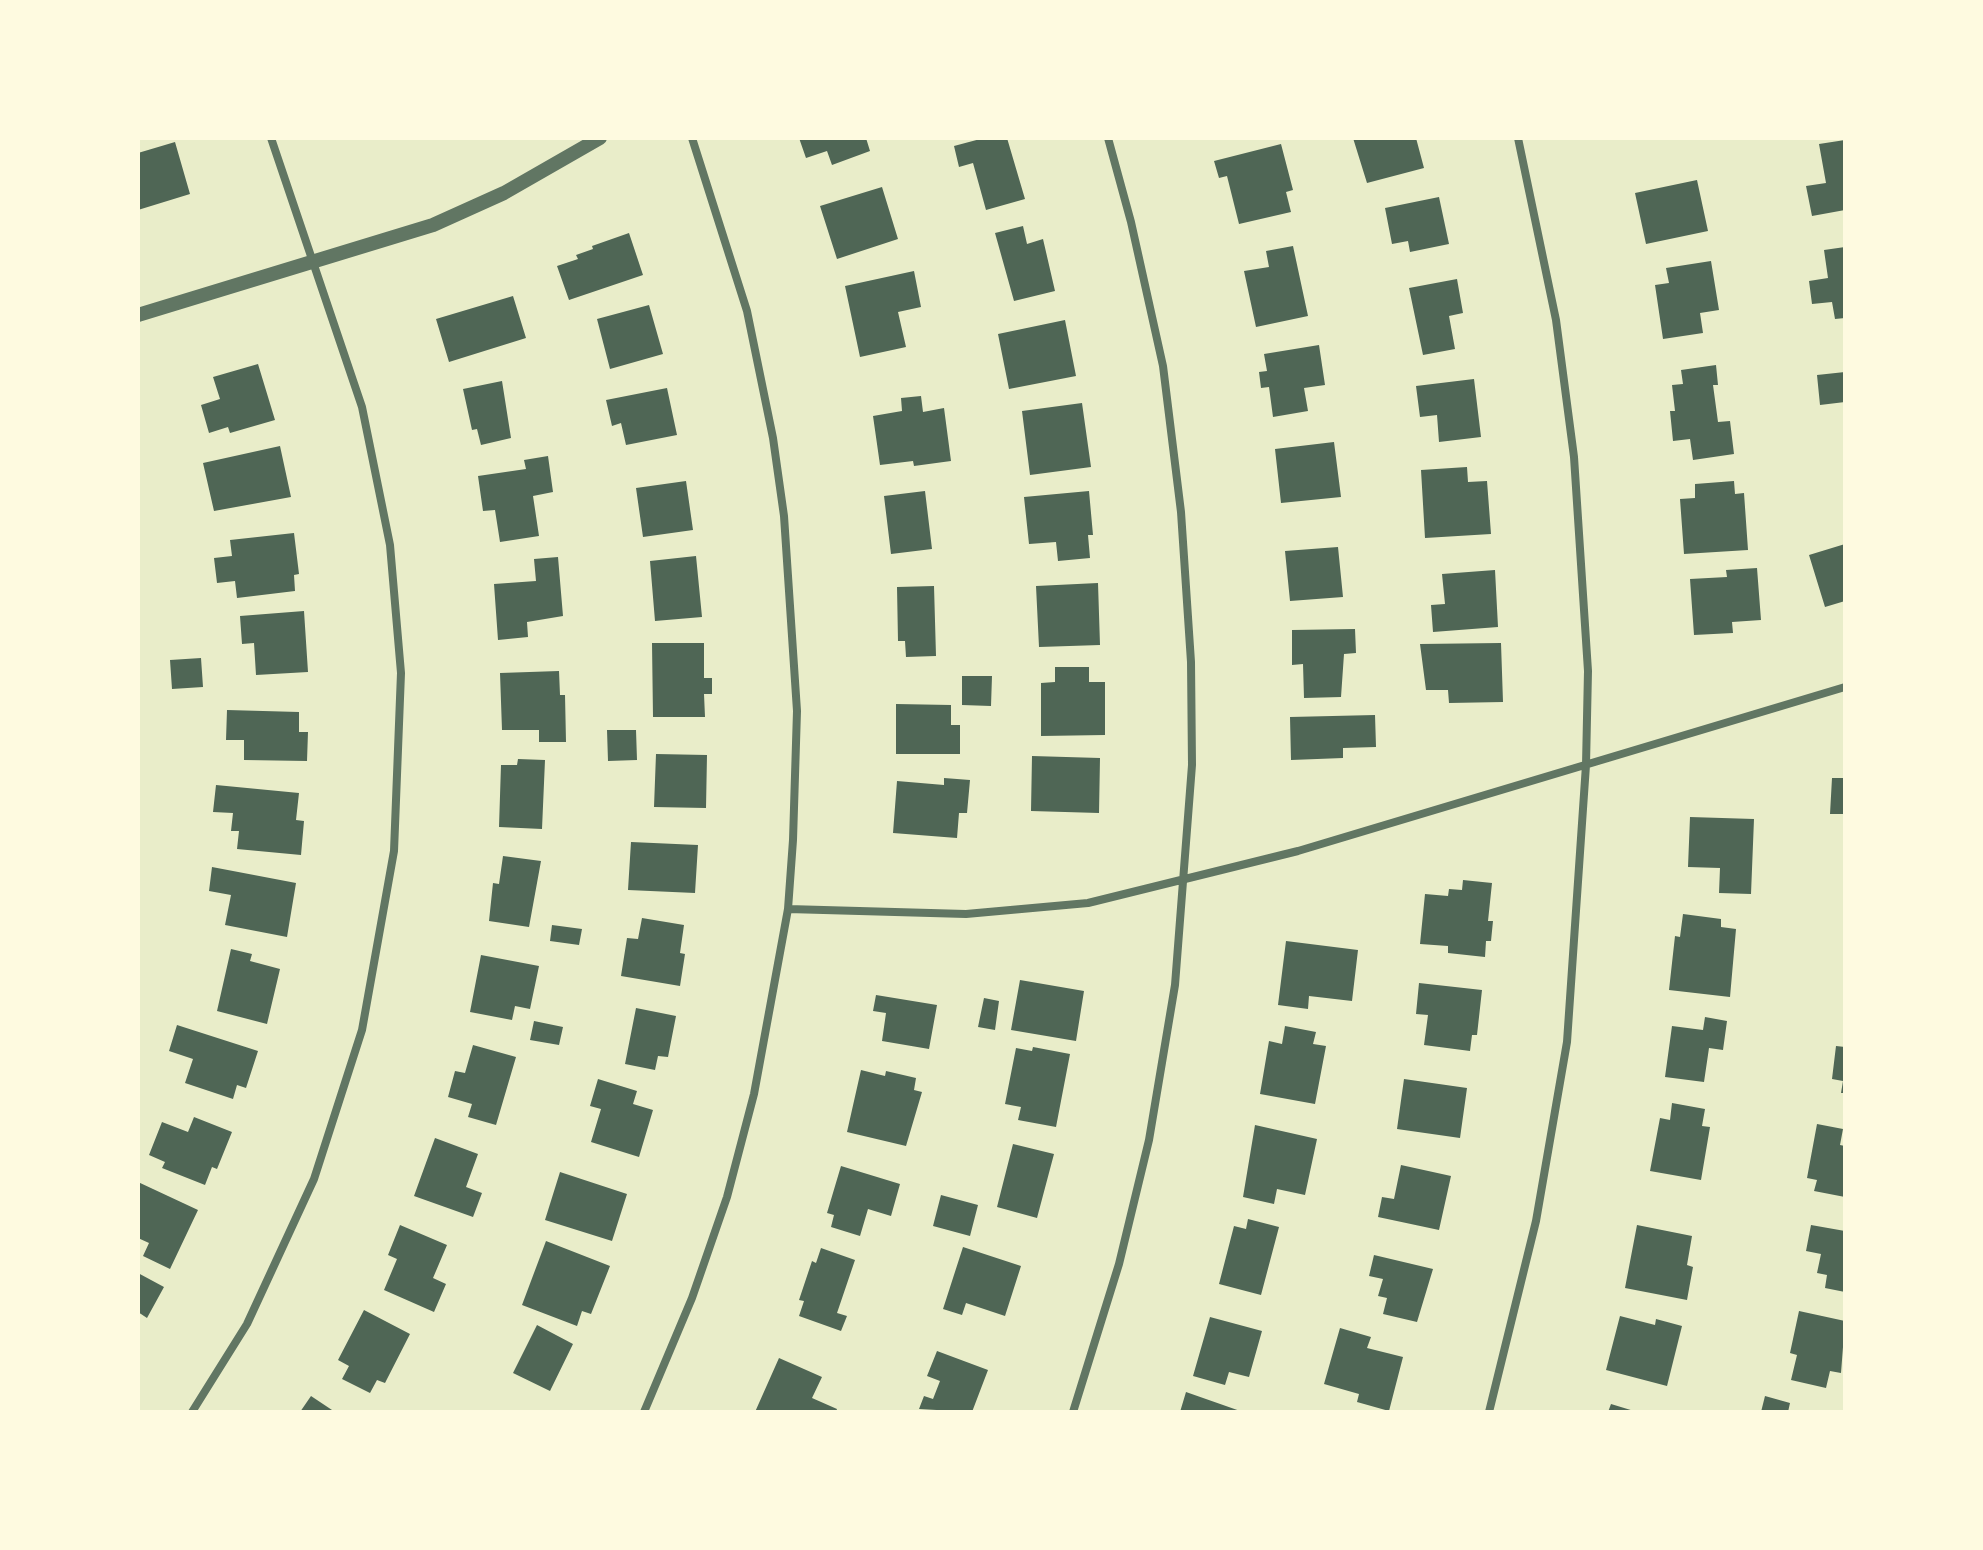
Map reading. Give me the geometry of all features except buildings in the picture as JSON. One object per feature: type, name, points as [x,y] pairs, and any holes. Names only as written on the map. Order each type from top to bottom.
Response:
[{"type":"street","points":[[192,1412],[247,1324],[314,1179],[362,1030],[394,851],[401,673],[390,545],[362,407],[271,138]]},
{"type":"street","points":[[138,315],[433,225],[504,193],[600,138]]},
{"type":"street","points":[[644,1412],[692,1298],[727,1197],[754,1094],[788,909],[797,711],[784,516],[773,438],[747,311],[692,138]]},
{"type":"street","points":[[1073,1412],[1119,1264],[1149,1140],[1175,985],[1192,765],[1191,677],[1181,512],[1163,366],[1131,222],[1108,138]]},
{"type":"street","points":[[1489,1412],[1536,1221],[1567,1042],[1586,765],[1588,671],[1574,457],[1553,305],[1518,138]]},
{"type":"street","points":[[788,909],[966,914],[1088,903],[1298,851],[1845,687]]}]
